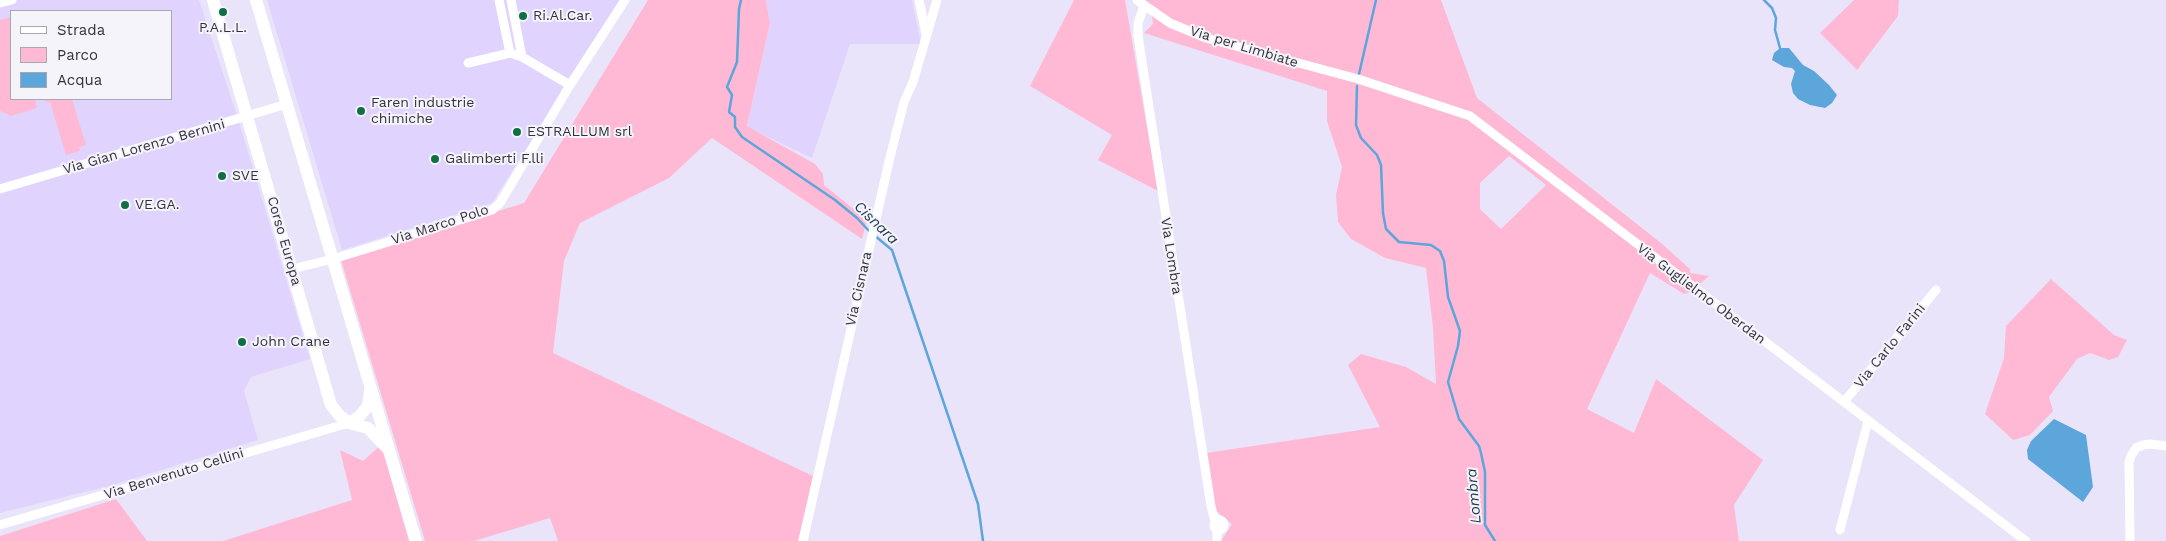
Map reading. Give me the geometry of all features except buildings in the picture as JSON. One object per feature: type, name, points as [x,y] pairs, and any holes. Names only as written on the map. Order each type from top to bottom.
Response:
[{"type":"street","points":[[0,3],[12,0]]},
{"type":"street","name":"Corso Europa","points":[[212,0],[331,405],[349,423],[368,428],[391,454]]},
{"type":"street","name":"Corso Europa","points":[[256,0],[416,541]]},
{"type":"street","points":[[499,0],[510,52]]},
{"type":"street","points":[[511,0],[522,57]]},
{"type":"street","name":"Via Marco Polo","points":[[292,269],[333,259],[492,210],[500,203],[570,85],[625,0]]},
{"type":"street","points":[[919,0],[926,35]]},
{"type":"street","name":"Via Cisnara","points":[[803,541],[874,223],[904,102],[913,82],[937,0]]},
{"type":"street","name":"Via per Limbiate","points":[[1141,3],[1170,23],[1206,38],[1358,80]]},
{"type":"street","name":"Via Lombra","points":[[1141,3],[1138,36],[1211,506],[1218,525],[1218,541]]},
{"type":"street","points":[[468,63],[510,52],[570,85]]},
{"type":"street","name":"Via Guglielmo Oberdan","points":[[1358,80],[1470,116],[2026,541]]},
{"type":"street","name":"Via Gian Lorenzo Bernini","points":[[0,189],[287,104]]},
{"type":"street","name":"Via Carlo Farini","points":[[1844,402],[1936,290]]},
{"type":"street","points":[[349,423],[360,417],[368,406],[370,381]]},
{"type":"street","points":[[1840,530],[1868,421]]},
{"type":"street","name":"Via Benvenuto Cellini","points":[[0,525],[349,423]]},
{"type":"street","points":[[2130,541],[2129,462],[2131,456],[2136,448],[2143,445],[2166,446]]},
{"type":"shaded area","points":[[0,0],[199,0],[241,128],[310,359],[251,377],[244,391],[258,440],[113,485],[0,513]]},
{"type":"shaded area","points":[[267,0],[620,0],[492,203],[342,250]]},
{"type":"shaded area","points":[[766,0],[912,0],[921,44],[850,44],[812,158],[747,127],[770,23]]},
{"type":"green space","points":[[648,0],[766,0],[770,23],[747,126],[815,164],[823,174],[824,185],[867,220],[862,239],[712,138],[669,178],[580,223],[564,261],[553,353],[813,476],[798,541],[558,541],[550,518],[474,541],[425,541],[341,260],[524,203]]},
{"type":"green space","points":[[1074,0],[1125,0],[1158,191],[1098,160],[1112,135],[1030,86]]},
{"type":"green space","points":[[1143,0],[1441,0],[1477,98],[1661,243],[1690,269],[1690,273],[1709,276],[1691,292],[1684,294],[1650,273],[1587,409],[1634,433],[1656,379],[1763,460],[1734,505],[1739,541],[1221,541],[1232,524],[1214,509],[1206,453],[1380,427],[1348,365],[1361,354],[1406,367],[1436,384],[1433,328],[1426,268],[1385,258],[1351,239],[1338,222],[1336,195],[1342,167],[1327,121],[1327,91],[1144,33],[1153,24],[1151,7]],"holes":[[[1509,156],[1546,185],[1501,229],[1480,209],[1480,183]]]},
{"type":"green space","points":[[1854,0],[1899,0],[1898,16],[1857,70],[1820,33]]},
{"type":"green space","points":[[10,17],[10,100],[35,100],[37,108],[11,116],[0,111],[0,20]]},
{"type":"green space","points":[[44,100],[72,100],[86,145],[79,147],[80,151],[66,155],[50,102],[45,102]]},
{"type":"green space","points":[[2051,279],[2114,335],[2127,340],[2118,357],[2109,360],[2090,353],[2077,359],[2049,397],[2053,411],[2030,435],[2013,440],[1985,414],[2004,358],[2006,326]]},
{"type":"green space","points":[[381,445],[409,541],[223,541],[352,500],[340,450],[363,461]]},
{"type":"green space","points":[[116,499],[147,541],[0,541],[0,536]]},
{"type":"water","points":[[1780,48],[1789,48],[1803,65],[1814,71],[1829,85],[1837,95],[1832,103],[1825,108],[1810,105],[1798,99],[1793,93],[1791,84],[1795,71],[1772,60],[1774,53]]},
{"type":"water","points":[[2054,419],[2086,435],[2093,487],[2083,502],[2028,459],[2027,450],[2031,441]]},
{"type":"waterway","name":"Cisnara","points":[[741,0],[737,62],[727,87],[732,95],[729,112],[735,117],[735,127],[742,137],[835,200],[857,218],[870,232]]},
{"type":"waterway","name":"Lombra","points":[[1359,74],[1376,0]]},
{"type":"waterway","points":[[1764,0],[1772,8],[1776,18],[1775,30],[1780,48]]},
{"type":"waterway","name":"Lombra","points":[[1357,86],[1356,125],[1361,138],[1377,155],[1381,165],[1383,213],[1386,229],[1399,242],[1431,245],[1440,251],[1444,261],[1448,297],[1460,331],[1448,382],[1459,419],[1479,446],[1485,472],[1485,525],[1495,541]]},
{"type":"waterway","name":"Cisnara","points":[[874,235],[892,250],[978,504],[983,541]]},
{"type":"place","name":"P.A.L.L.","points":[[223,12]]},
{"type":"place","name":"Ri.Al.Car.","points":[[523,16]]},
{"type":"place","name":"Faren industrie chimiche","points":[[361,111]]},
{"type":"place","name":"ESTRALLUM srl","points":[[517,132]]},
{"type":"place","name":"Galimberti F.lli","points":[[435,159]]},
{"type":"place","name":"SVE","points":[[222,176]]},
{"type":"place","name":"VE.GA.","points":[[125,205]]},
{"type":"place","name":"John Crane","points":[[242,342]]}]
